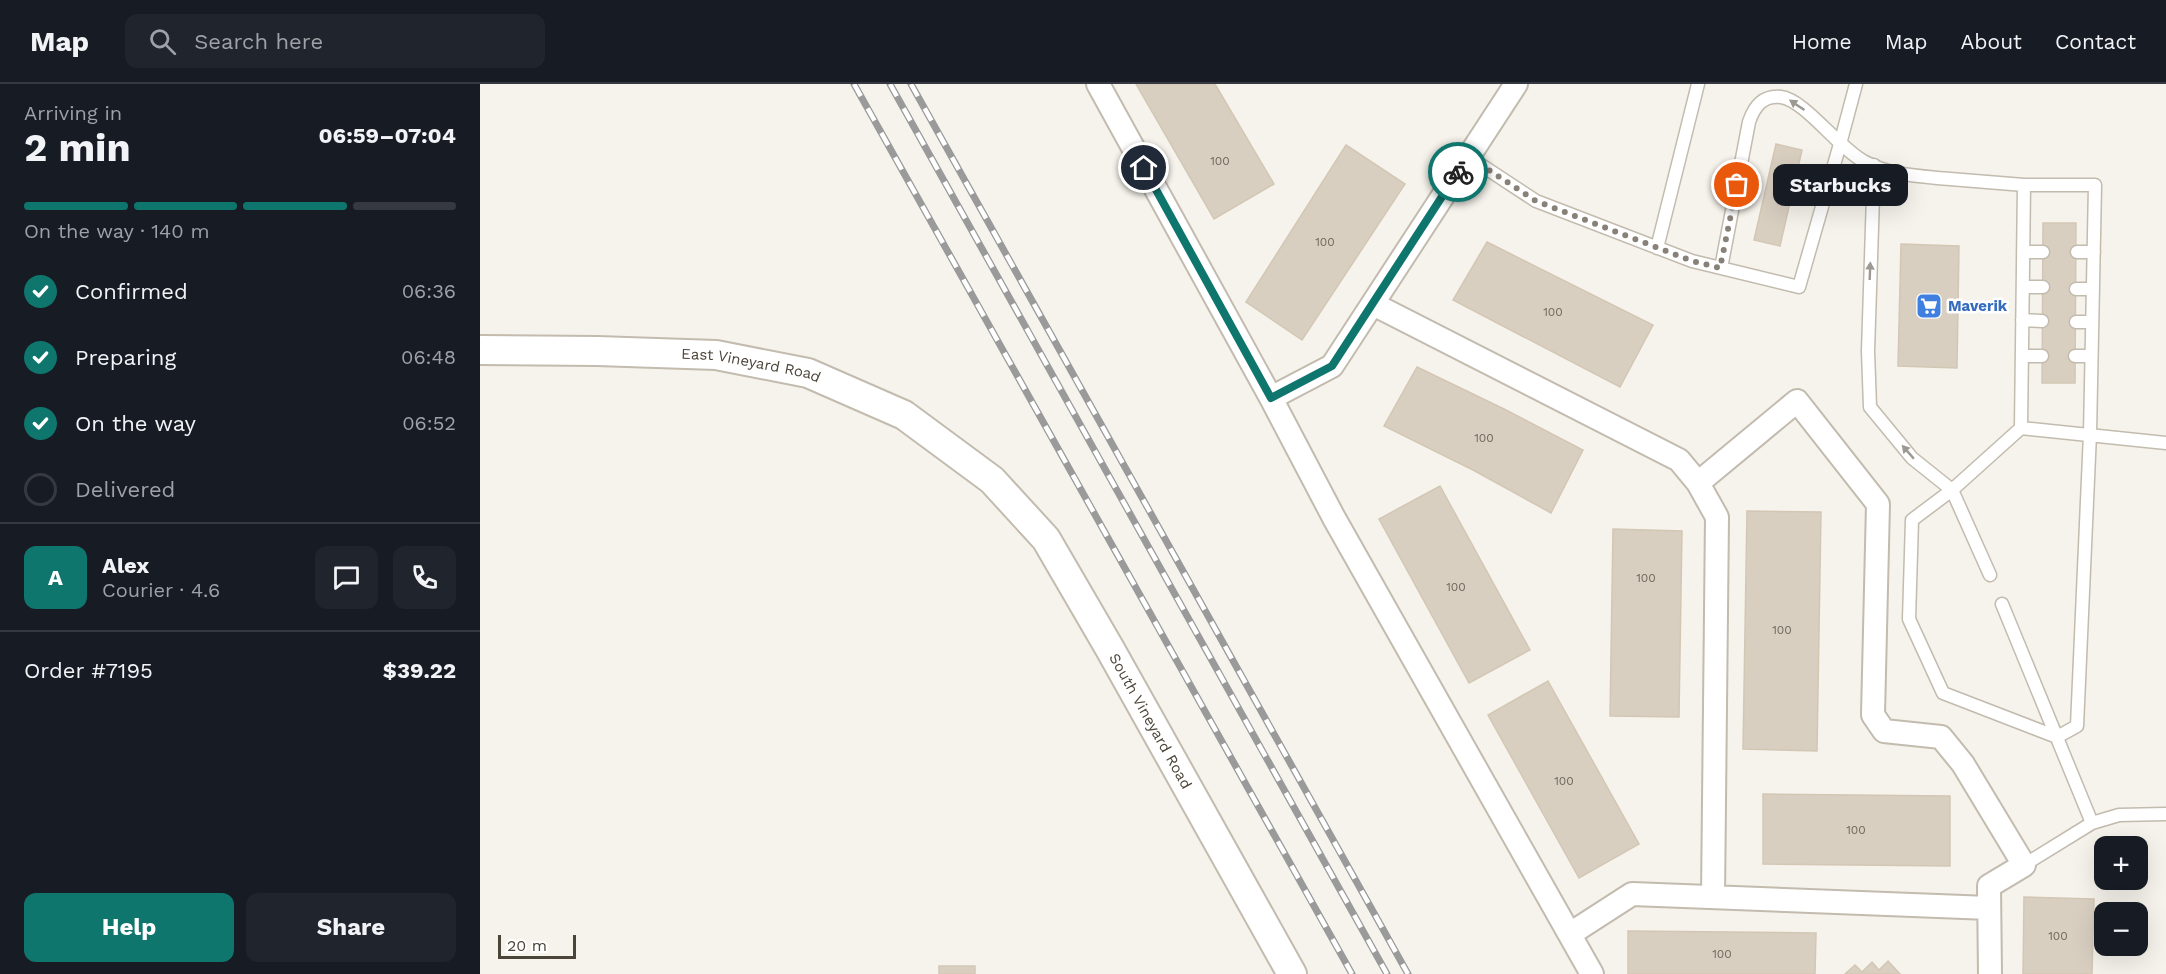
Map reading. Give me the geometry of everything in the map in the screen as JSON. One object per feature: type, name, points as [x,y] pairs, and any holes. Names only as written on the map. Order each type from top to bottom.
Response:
[{"type":"street","points":[[1098,84],[1271,398],[1334,518],[1592,974]]},
{"type":"street","points":[[1271,398],[1332,366],[1516,84]]},
{"type":"street","points":[[1373,304],[1679,460],[1698,483],[1717,517],[1713,897]]},
{"type":"street","name":"East Vineyard Road","points":[[480,350],[716,355],[808,372],[904,415],[992,480]]},
{"type":"street","points":[[1698,483],[1797,401],[1878,504],[1874,716],[1884,731],[1941,737],[1963,764],[2024,865],[1989,886],[1990,974]]},
{"type":"street","name":"South Vineyard Road","points":[[992,480],[1046,540],[1292,974]]},
{"type":"street","points":[[1570,934],[1632,894],[1989,908]]},
{"type":"lane","points":[[1657,248],[1698,84]]},
{"type":"lane","points":[[1469,157],[1536,201],[1692,261],[1799,287],[1856,84]]},
{"type":"lane","points":[[1720,268],[1753,109],[1763,100],[1774,97],[1783,97],[1794,102],[1840,144],[1864,162],[1896,174],[2024,185],[2095,185],[2090,435],[2077,726],[2057,737],[1943,693],[1910,619],[1912,520],[1952,490],[2021,428],[2024,185]]},
{"type":"lane","points":[[1874,165],[1868,351],[1870,407],[1912,458],[1952,490],[1990,575]]},
{"type":"lane","points":[[2023,252],[2043,252]]},
{"type":"lane","points":[[2077,252],[2094,252]]},
{"type":"lane","points":[[2023,288],[2043,287]]},
{"type":"lane","points":[[2076,289],[2093,289]]},
{"type":"lane","points":[[2022,320],[2042,321]]},
{"type":"lane","points":[[2076,322],[2092,322]]},
{"type":"lane","points":[[2022,356],[2042,356]]},
{"type":"lane","points":[[2075,356],[2091,356]]},
{"type":"lane","points":[[2021,428],[2166,443]]},
{"type":"lane","points":[[2002,604],[2092,823]]},
{"type":"lane","points":[[2024,865],[2092,823],[2119,815],[2166,814]]},
{"type":"building","points":[[1136,84],[1215,84],[1274,184],[1214,219]]},
{"type":"building","points":[[1776,144],[1802,150],[1780,246],[1754,240]]},
{"type":"building","points":[[1346,145],[1405,184],[1302,340],[1246,302]]},
{"type":"building","points":[[2043,223],[2076,223],[2075,383],[2042,383]]},
{"type":"building","points":[[1487,242],[1653,325],[1620,387],[1453,300]]},
{"type":"building","name":"Maverik","points":[[1901,244],[1959,246],[1957,368],[1898,366]]},
{"type":"building","points":[[1417,367],[1583,450],[1551,513],[1473,470],[1384,426]]},
{"type":"building","points":[[1440,486],[1530,650],[1469,683],[1379,519]]},
{"type":"building","points":[[1747,511],[1821,512],[1817,751],[1743,749]]},
{"type":"building","points":[[1613,529],[1682,531],[1679,717],[1610,716]]},
{"type":"building","points":[[1548,681],[1639,844],[1579,878],[1488,715]]},
{"type":"building","points":[[1763,794],[1950,796],[1950,866],[1763,864]]},
{"type":"building","points":[[2024,897],[2094,899],[2092,974],[2023,974]]},
{"type":"building","points":[[1628,931],[1816,933],[1815,974],[1628,974]]},
{"type":"building","points":[[1888,961],[1900,974],[1845,974],[1855,965],[1862,972],[1872,962],[1879,970]]},
{"type":"building","points":[[939,966],[975,966],[975,974],[939,974]]},
{"type":"railway","points":[[854,84],[1352,974]]},
{"type":"railway","points":[[890,84],[1387,974]]},
{"type":"railway","points":[[911,84],[1408,974]]},
{"type":"way so far","points":[[1458,172],[1469,157],[1536,201],[1692,261],[1720,268],[1737,185]]},
{"type":"place","name":"Starbucks","points":[[1737,185]]},
{"type":"place","name":"Maverik","points":[[1929,306]]},
{"type":"route","points":[[1144,168],[1271,398],[1332,366],[1458,172]]}]
